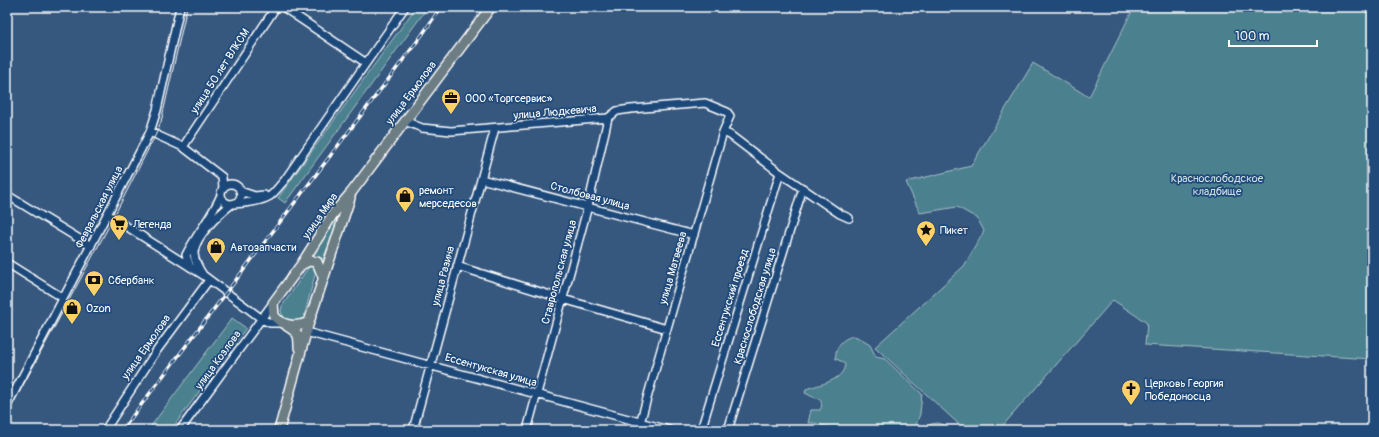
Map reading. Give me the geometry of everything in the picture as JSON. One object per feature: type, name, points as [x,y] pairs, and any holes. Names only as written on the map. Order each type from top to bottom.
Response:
[{"type":"main road","name":"улица Ермолова","points":[[351,194],[491,7]]},
{"type":"main road","name":"улица Мира","points":[[299,360],[299,337],[294,330],[274,316],[273,303],[301,265],[334,214],[351,194]]},
{"type":"main road","name":"улица Мира","points":[[279,430],[309,322],[351,194]]},
{"type":"main road","points":[[301,265],[309,261],[317,262],[323,277]]},
{"type":"main road","points":[[285,324],[300,326],[309,322]]},
{"type":"street","name":"Февральская улица","points":[[7,406],[150,132],[157,110],[180,7]]},
{"type":"street","name":"улица 50 лет ВЛКСМ","points":[[183,147],[276,7]]},
{"type":"street","points":[[283,7],[366,63]]},
{"type":"street","points":[[222,177],[222,192],[225,202],[233,204],[259,200],[270,196],[284,181],[405,7]]},
{"type":"street","name":"улица Людкевича","points":[[405,121],[422,128],[451,131],[608,118],[617,111],[705,103],[727,112]]},
{"type":"street","name":"улица Матвеева","points":[[638,430],[723,132],[730,116],[727,112]]},
{"type":"street","name":"Ставропольская улица","points":[[527,430],[588,206],[608,118]]},
{"type":"street","name":"улица Разина","points":[[413,430],[494,128]]},
{"type":"street","points":[[150,132],[183,147],[232,185],[237,187],[240,191],[255,196],[274,192]]},
{"type":"street","points":[[723,132],[730,135],[780,173],[840,214],[849,218]]},
{"type":"street","name":"Ессентукский проезд","points":[[700,430],[780,173]]},
{"type":"street","name":"Столбовая улица","points":[[481,180],[588,206],[694,235]]},
{"type":"street","points":[[190,267],[186,255],[193,240],[217,206],[222,192],[227,185],[232,185]]},
{"type":"street","name":"Краснослободская улица","points":[[728,430],[803,188]]},
{"type":"street","points":[[203,275],[196,264],[194,255],[195,249],[200,239],[213,221],[240,198],[240,191]]},
{"type":"street","points":[[7,195],[91,246]]},
{"type":"street","points":[[107,214],[203,275],[262,319],[270,323],[285,324]]},
{"type":"street","points":[[7,264],[63,298]]},
{"type":"street","points":[[457,266],[563,300],[667,329]]},
{"type":"street","name":"улица Ермолова","points":[[105,430],[155,353],[209,280]]},
{"type":"street","name":"улица Козлова","points":[[180,430],[273,303]]},
{"type":"street","name":"Ессентукская улица","points":[[306,332],[670,430]]},
{"type":"green space","points":[[416,7],[428,7],[285,203],[278,198]]},
{"type":"green space","name":"Краснослободское кладбище","points":[[1134,7],[1372,7],[1372,359],[1145,345],[1147,323],[1113,300],[999,430],[965,430],[875,347],[964,266],[984,231],[977,218],[957,207],[920,213],[906,182],[971,166],[1033,63],[1089,97]]},
{"type":"green space","points":[[344,208],[323,259],[317,256],[308,258]]},
{"type":"green space","points":[[312,266],[316,271],[304,317],[296,323],[284,319],[281,311],[282,306],[308,268]]},
{"type":"green space","points":[[232,318],[246,328],[171,430],[148,430]]},
{"type":"green space","points":[[854,336],[870,345],[876,357],[885,359],[922,394],[920,414],[914,430],[839,430],[814,423],[808,423],[811,410],[820,410],[822,405],[820,399],[805,393],[806,389],[829,382],[835,379],[843,371],[845,365],[843,362],[836,359],[836,351],[843,341]]},
{"type":"green space","points":[[938,423],[945,425],[951,430],[922,430],[931,424]]},
{"type":"tram line","points":[[7,415],[109,226],[156,134],[161,122],[187,7]]},
{"type":"railway","points":[[122,430],[422,35],[441,7]]},
{"type":"place","name":"ООО «Торгсервис»","points":[[451,115]]},
{"type":"place","name":"ремонт мерседесов","points":[[405,213]]},
{"type":"place","name":"Легенда","points":[[119,241]]},
{"type":"place","name":"Пикет","points":[[926,247]]},
{"type":"place","name":"Автозапчасти","points":[[216,264]]},
{"type":"place","name":"Сбербанк","points":[[94,297]]},
{"type":"place","name":"Ozon","points":[[72,325]]},
{"type":"place","name":"Церковь Георгия Победоносца","points":[[1131,406]]}]
